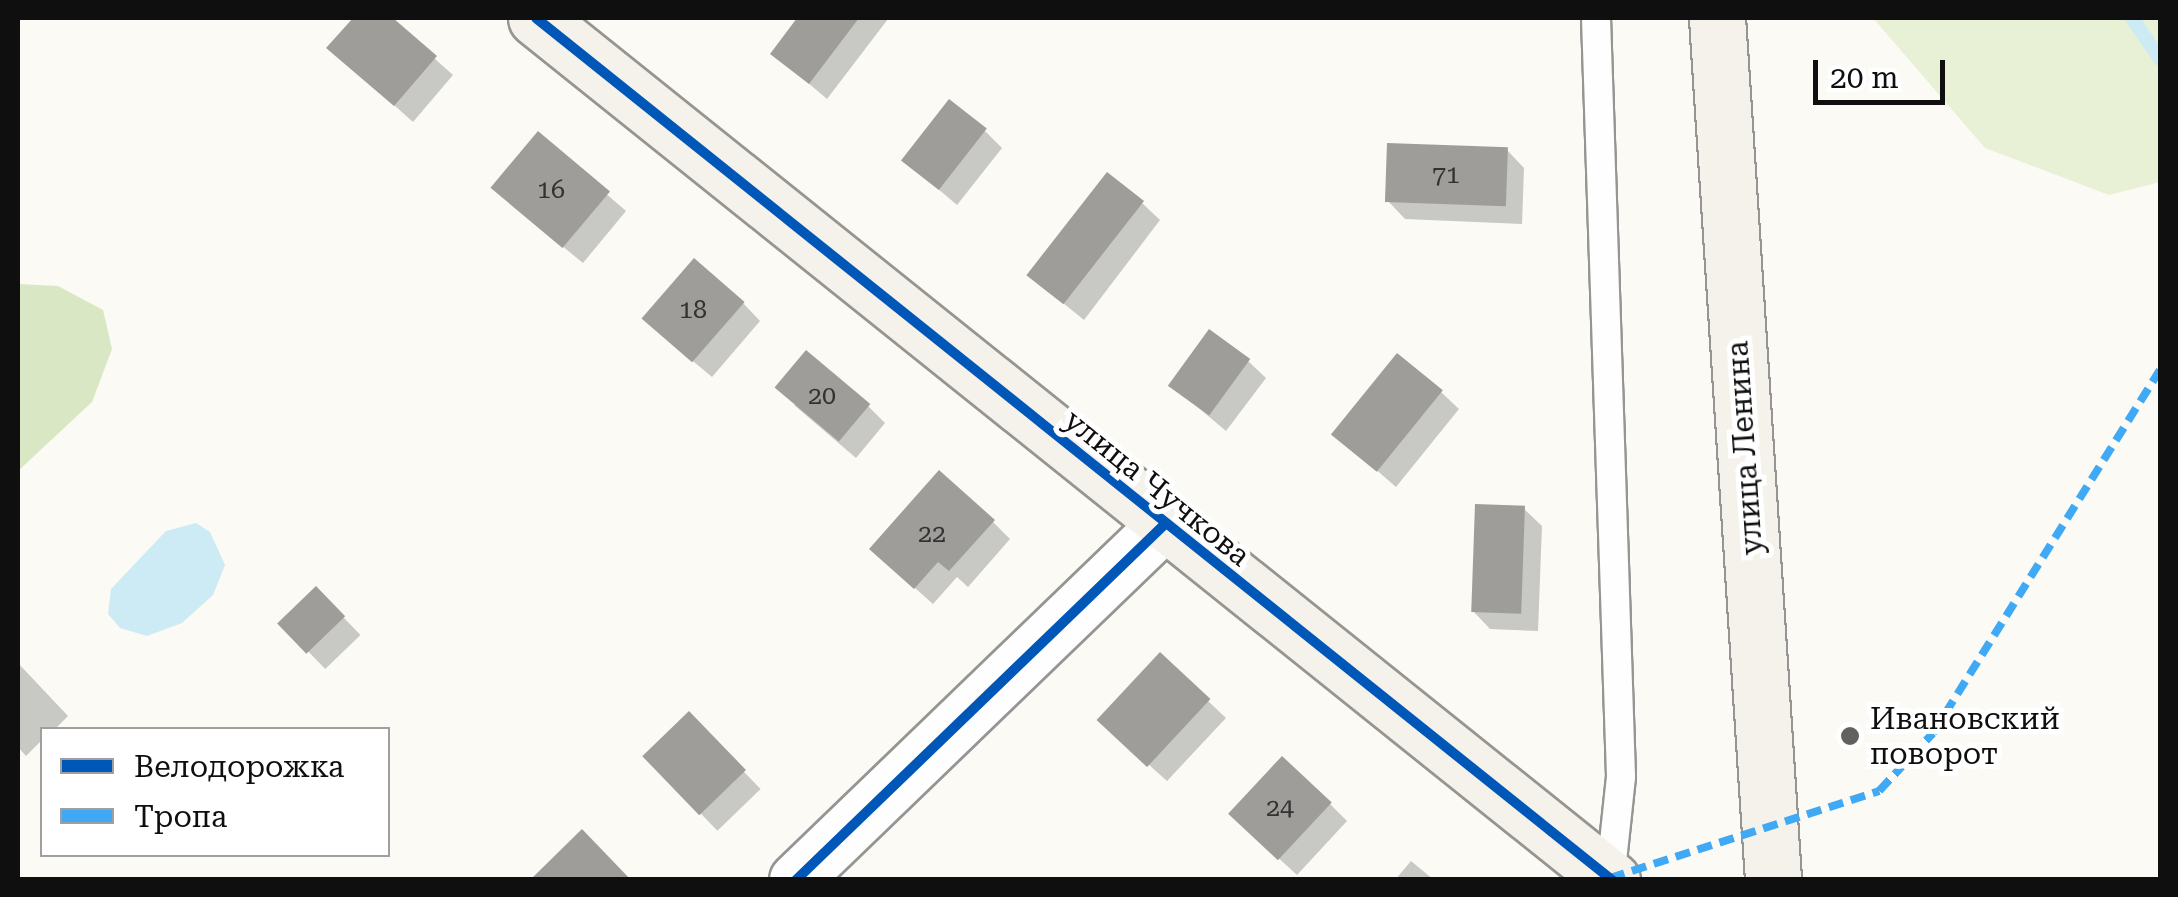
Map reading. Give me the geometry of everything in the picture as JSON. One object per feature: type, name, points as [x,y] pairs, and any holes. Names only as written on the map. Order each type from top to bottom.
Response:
[{"type":"street","name":"улица Чучкова","points":[[536,18],[1162,526],[1611,879]]},
{"type":"street","name":"улица Ленина","points":[[1717,18],[1773,880]]},
{"type":"street","points":[[796,880],[1162,526]]},
{"type":"lane","points":[[1596,18],[1621,777],[1611,879]]},
{"type":"green space","points":[[1873,18],[2160,18],[2160,182],[2109,195],[1985,148]]},
{"type":"green space","points":[[18,284],[58,286],[103,310],[112,349],[92,402],[18,471]]},
{"type":"water","points":[[196,523],[210,532],[225,565],[213,595],[182,623],[147,636],[120,628],[108,614],[111,589],[166,531]]},
{"type":"building","points":[[353,18],[393,18],[437,56],[394,106],[326,48]]},
{"type":"building","points":[[797,18],[859,18],[809,84],[770,54]]},
{"type":"building","points":[[949,99],[987,129],[939,190],[901,160]]},
{"type":"building","points":[[538,131],[610,191],[562,248],[490,188]]},
{"type":"building","points":[[1387,143],[1508,147],[1506,206],[1385,202]]},
{"type":"building","points":[[1107,172],[1144,201],[1063,304],[1026,275]]},
{"type":"building","points":[[694,258],[745,302],[692,362],[642,318]]},
{"type":"building","points":[[1209,329],[1250,359],[1209,416],[1168,386]]},
{"type":"building","points":[[806,350],[870,404],[839,442],[775,388]]},
{"type":"building","points":[[1397,353],[1443,390],[1377,472],[1331,435]]},
{"type":"building","points":[[939,470],[995,520],[949,571],[938,562],[914,589],[869,549]]},
{"type":"building","points":[[1475,504],[1525,506],[1521,614],[1471,612]]},
{"type":"building","points":[[316,586],[345,616],[306,654],[277,624]]},
{"type":"building","points":[[1160,652],[1210,699],[1147,767],[1097,720]]},
{"type":"building","points":[[689,711],[746,770],[699,815],[642,756]]},
{"type":"building","points":[[1282,756],[1332,802],[1278,860],[1228,814]]},
{"type":"building","points":[[582,829],[631,880],[530,880]]},
{"type":"waterway","points":[[2132,18],[2160,59]]},
{"type":"marked path","points":[[1610,878],[1879,791],[1933,733],[2160,370]]},
{"type":"cycle path","points":[[536,18],[1612,880]]},
{"type":"cycle path","points":[[796,880],[1163,526]]},
{"type":"place","name":"Ивановский поворот","points":[[1850,736]]}]
